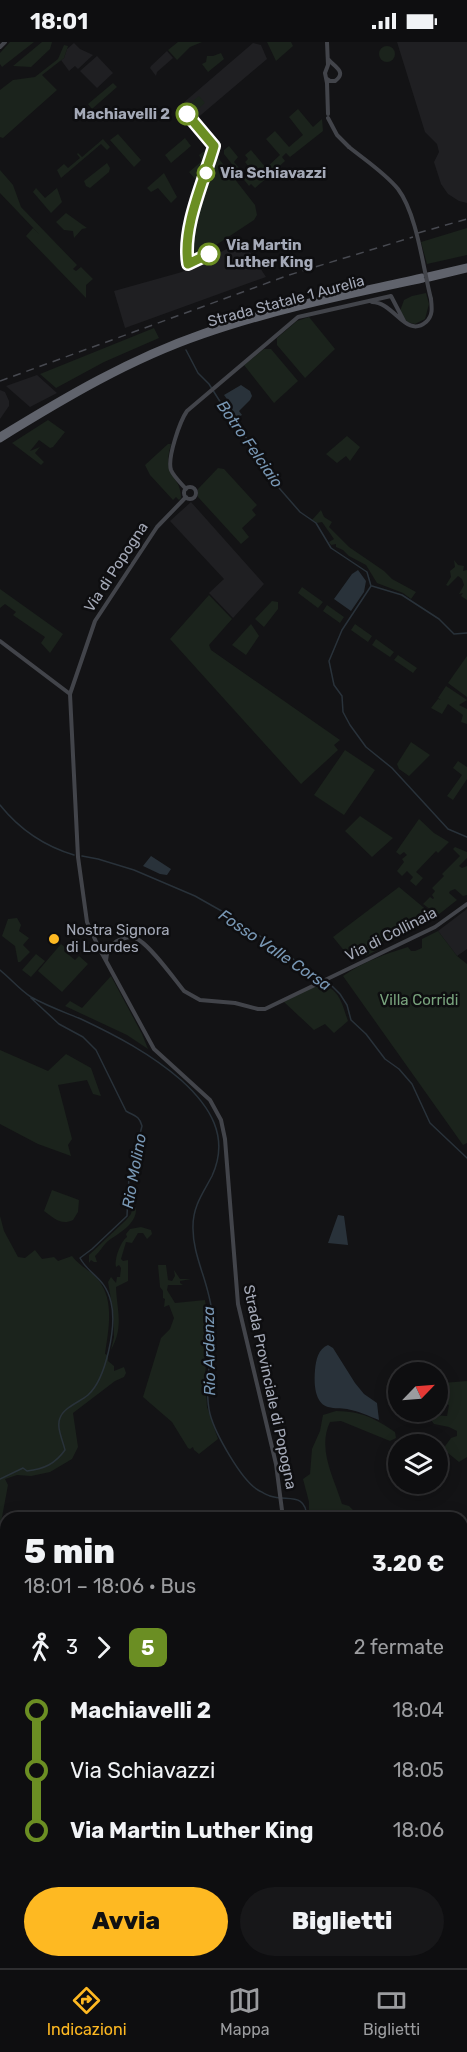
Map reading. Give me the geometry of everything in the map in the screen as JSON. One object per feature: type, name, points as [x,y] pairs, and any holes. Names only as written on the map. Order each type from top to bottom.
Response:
[{"type":"highway","name":"Strada Statale 1 Aurelia","points":[[0,435],[99,377],[141,356],[192,335],[278,309],[467,268]]},
{"type":"highway","name":"Strada Statale 1 Aurelia","points":[[0,440],[101,381],[194,339],[292,309],[425,277]]},
{"type":"main road","points":[[0,47],[5,42]]},
{"type":"main road","points":[[327,42],[328,68],[325,74],[328,116],[338,136],[392,183],[404,199],[411,218],[431,299],[431,313],[426,321],[416,326],[407,324],[380,302],[366,302]]},
{"type":"main road","points":[[327,91],[340,75],[339,69],[328,59]]},
{"type":"main road","points":[[328,68],[335,66]]},
{"type":"main road","points":[[326,78],[333,82]]},
{"type":"main road","points":[[391,296],[407,324]]},
{"type":"main road","points":[[186,489],[193,488],[196,493],[192,499],[186,497],[186,489],[172,471],[171,456],[184,415],[209,391],[298,317],[391,296]]},
{"type":"main road","points":[[390,308],[391,296]]},
{"type":"main road","name":"Via di Popogna","points":[[70,694],[95,621],[159,524],[186,497]]},
{"type":"main road","points":[[0,641],[70,694],[81,878],[87,922],[103,952],[111,945]]},
{"type":"main road","name":"Via di Collinaia","points":[[111,945],[127,938],[139,940],[184,991],[193,997],[258,1009],[274,1005],[435,927],[467,904]]},
{"type":"main road","points":[[97,944],[111,945]]},
{"type":"main road","name":"Strada Provinciale di Popogna","points":[[103,952],[158,1054],[210,1100],[221,1120],[238,1304],[281,1491],[282,1512]]},
{"type":"shaded area","points":[[397,42],[467,42],[467,203],[448,194],[441,184],[434,162],[439,152],[437,144],[425,132]]},
{"type":"shaded area","points":[[74,43],[80,49],[93,55],[78,69],[75,66],[69,71],[61,60],[67,49]]},
{"type":"shaded area","points":[[253,43],[261,45],[267,59],[195,120],[182,104]]},
{"type":"shaded area","points":[[167,51],[173,58],[157,72],[156,76],[150,68]]},
{"type":"shaded area","points":[[97,56],[113,73],[97,88],[80,71]]},
{"type":"shaded area","points":[[242,240],[266,277],[125,328],[114,291],[182,272]]},
{"type":"shaded area","points":[[37,375],[57,393],[30,407],[6,386]]},
{"type":"shaded area","points":[[241,385],[250,391],[252,396],[239,411],[242,415],[234,419],[229,413],[232,411],[232,406],[224,395]]},
{"type":"shaded area","points":[[0,390],[5,392],[9,406],[0,419]]},
{"type":"shaded area","points":[[191,502],[264,584],[233,618],[209,593],[224,579],[170,521]]},
{"type":"shaded area","points":[[358,570],[366,581],[364,592],[351,611],[334,599],[352,574]]},
{"type":"shaded area","points":[[151,856],[171,869],[167,875],[143,866]]},
{"type":"shaded area","points":[[467,909],[467,949],[457,956],[438,931]]},
{"type":"shaded area","points":[[338,1215],[344,1216],[348,1245],[328,1243]]},
{"type":"shaded area","points":[[328,1345],[333,1348],[364,1394],[377,1403],[379,1420],[351,1410],[328,1407],[323,1405],[317,1397],[315,1366],[320,1352]]},
{"type":"green space","points":[[10,42],[34,42],[2,67],[0,53]]},
{"type":"green space","points":[[42,42],[52,42],[50,49],[31,67],[13,66]]},
{"type":"green space","points":[[178,42],[202,42],[190,47],[177,60],[168,50]]},
{"type":"green space","points":[[267,42],[291,42],[293,46],[276,61]]},
{"type":"green space","points":[[64,45],[68,46],[64,58],[42,75],[57,90],[3,138],[0,137],[0,90],[13,80],[35,77],[58,59]]},
{"type":"green space","points":[[387,46],[393,48],[395,54],[393,60],[387,62],[381,60],[379,54],[381,48]]},
{"type":"green space","points":[[221,53],[224,59],[208,72],[202,64],[206,62],[207,56]]},
{"type":"green space","points":[[113,83],[117,87],[92,109],[88,104]]},
{"type":"green space","points":[[199,96],[205,103],[193,113],[187,106]]},
{"type":"green space","points":[[298,109],[313,127],[322,119],[323,131],[290,157],[286,153],[282,157],[285,161],[273,172],[270,169],[267,172],[269,176],[255,188],[251,184],[249,186],[224,154],[224,150],[229,146],[238,157],[234,162],[248,178],[254,173],[245,162],[248,159],[245,155],[251,150],[266,168],[280,155],[266,139],[275,131],[289,147],[303,135],[289,117]]},
{"type":"green space","points":[[118,134],[141,160],[134,167],[110,140]]},
{"type":"green space","points":[[185,138],[191,146],[171,163],[165,155]]},
{"type":"green space","points":[[103,139],[110,147],[107,150],[101,144],[61,178],[57,170],[64,164],[68,168],[80,158],[78,153],[82,157]]},
{"type":"green space","points":[[207,149],[209,151],[197,181],[189,172],[202,161],[199,155]]},
{"type":"green space","points":[[216,155],[255,205],[257,215],[254,220],[213,247],[192,257],[197,212],[213,157]]},
{"type":"green space","points":[[107,163],[110,168],[109,172],[90,188],[86,186],[84,181]]},
{"type":"green space","points":[[0,170],[13,185],[21,207],[77,265],[73,269],[76,271],[81,267],[93,279],[86,285],[86,298],[26,236],[33,228],[39,234],[0,193]]},
{"type":"green space","points":[[164,173],[177,197],[171,203],[158,188],[151,192],[147,188]]},
{"type":"green space","points":[[36,188],[45,198],[57,188],[62,202],[51,213],[33,192]]},
{"type":"green space","points":[[66,213],[87,228],[82,229],[74,238],[73,231],[64,230],[56,222]]},
{"type":"green space","points":[[467,228],[467,255],[427,264],[421,242]]},
{"type":"green space","points":[[426,293],[429,304],[425,319],[415,324],[407,322],[400,311],[404,300]]},
{"type":"green space","points":[[309,317],[335,349],[305,378],[277,345],[277,338],[297,321]]},
{"type":"green space","points":[[154,328],[159,338],[104,362],[56,388],[40,374]]},
{"type":"green space","points":[[264,349],[271,349],[298,381],[274,403],[244,365]]},
{"type":"green space","points":[[48,420],[65,432],[53,447],[50,448],[39,440],[30,451],[40,447],[35,453],[44,462],[41,465],[12,443]]},
{"type":"green space","points":[[347,436],[360,447],[350,461],[346,456],[337,463],[326,454]]},
{"type":"green space","points":[[168,444],[171,444],[168,464],[180,490],[179,500],[176,497],[173,500],[150,475],[145,465]]},
{"type":"green space","points":[[218,468],[224,469],[257,505],[252,510],[256,515],[242,528],[249,537],[241,544],[198,497],[198,489]]},
{"type":"green space","points":[[321,510],[324,517],[332,522],[329,527],[349,547],[392,579],[416,592],[411,599],[403,593],[377,583],[366,565],[336,547],[336,544],[331,545],[329,542],[334,539],[322,522],[317,523],[312,520]]},
{"type":"green space","points":[[454,560],[458,565],[464,566],[463,571],[467,570],[467,600],[461,596],[463,593],[459,594],[464,585],[458,576],[448,586],[446,585],[451,577],[450,571],[455,567]]},
{"type":"green space","points":[[302,587],[323,602],[318,608],[298,593]]},
{"type":"green space","points":[[0,589],[63,634],[50,653],[41,643],[45,637],[13,615],[16,612],[5,604],[0,608]]},
{"type":"green space","points":[[209,595],[232,619],[209,645],[211,650],[340,740],[334,745],[338,750],[301,784],[170,639]]},
{"type":"green space","points":[[272,601],[278,602],[278,609],[264,627],[255,619]]},
{"type":"green space","points":[[327,605],[344,617],[340,623],[323,611]]},
{"type":"green space","points":[[251,624],[259,636],[246,655],[232,645]]},
{"type":"green space","points":[[355,624],[372,636],[368,642],[351,630]]},
{"type":"green space","points":[[376,639],[394,652],[390,657],[372,645]]},
{"type":"green space","points":[[398,655],[417,668],[413,673],[394,660]]},
{"type":"green space","points":[[467,656],[467,697],[448,683]]},
{"type":"green space","points":[[446,686],[467,700],[459,705],[467,709],[467,724],[461,722],[463,715],[448,704],[442,714],[431,708],[438,699],[441,700],[438,698]]},
{"type":"green space","points":[[411,742],[430,755],[409,776],[399,769],[397,764]]},
{"type":"green space","points":[[345,750],[375,770],[344,815],[314,795]]},
{"type":"green space","points":[[458,761],[467,767],[467,779],[453,800],[447,796],[462,775],[453,768]]},
{"type":"green space","points":[[360,816],[393,838],[372,857],[345,831]]},
{"type":"green space","points":[[419,819],[434,833],[449,842],[438,853],[436,851],[416,872],[423,878],[416,886],[410,881],[413,877],[407,871],[402,876],[397,871],[404,862],[402,859],[407,855],[404,852],[400,855],[396,852]]},
{"type":"green space","points":[[455,847],[467,852],[467,858],[459,866],[462,868],[467,866],[467,895],[463,896],[455,889],[450,891],[449,893],[457,900],[438,915],[423,904],[430,897],[434,898],[432,895],[435,891],[432,888],[460,856],[453,849]]},
{"type":"green space","points":[[399,887],[435,917],[381,942],[377,950],[366,956],[358,945],[346,953],[333,937]]},
{"type":"green space","points":[[17,918],[21,925],[19,931],[29,938],[23,945],[30,952],[20,962],[18,962],[15,946],[2,936],[8,919]]},
{"type":"green space","name":"Villa Corridi","points":[[438,931],[457,956],[467,964],[467,1143],[463,1145],[343,976],[391,953],[408,947],[411,951],[422,948],[422,939]]},
{"type":"green space","points":[[61,944],[66,948],[64,951],[75,960],[79,956],[88,964],[62,992],[38,971]]},
{"type":"green space","points":[[36,954],[45,961],[31,977],[22,970]]},
{"type":"green space","points":[[111,976],[148,1049],[127,1035],[65,1006],[70,1001],[82,1008]]},
{"type":"green space","points":[[319,984],[336,993],[348,1021],[334,1033],[325,1024],[314,1030],[284,1002]]},
{"type":"green space","points":[[0,1050],[48,1071],[66,1054],[91,1068],[101,1096],[93,1094],[87,1080],[58,1085],[72,1139],[68,1145],[71,1156],[38,1144],[0,1124]]},
{"type":"green space","points":[[52,1190],[79,1200],[78,1212],[73,1220],[61,1222],[44,1211]]},
{"type":"green space","points":[[133,1205],[136,1208],[134,1219],[105,1244],[95,1256],[97,1262],[91,1260],[89,1263],[89,1255],[126,1220],[131,1214]]},
{"type":"green space","points":[[0,1216],[4,1231],[18,1257],[25,1258],[35,1250],[42,1259],[54,1257],[58,1261],[72,1256],[99,1281],[109,1307],[105,1354],[114,1366],[114,1371],[124,1367],[126,1373],[124,1377],[115,1381],[73,1413],[78,1447],[72,1459],[50,1472],[31,1476],[17,1475],[5,1479],[8,1485],[3,1512],[0,1512]]},
{"type":"green space","points":[[141,1227],[151,1230],[152,1234],[147,1239],[143,1233],[138,1233],[132,1243],[126,1242],[121,1259],[128,1260],[128,1281],[116,1287],[119,1326],[111,1350],[114,1337],[113,1311],[108,1282],[111,1277],[116,1283],[117,1277],[120,1277],[121,1268],[119,1265],[116,1267],[116,1260],[120,1247],[127,1237],[126,1234],[130,1229]]},
{"type":"green space","points":[[158,1265],[166,1265],[168,1280],[172,1281],[175,1276],[174,1270],[180,1279],[191,1279],[180,1281],[183,1285],[168,1285],[167,1290],[175,1303],[205,1300],[210,1337],[205,1373],[207,1407],[218,1439],[199,1454],[193,1447],[188,1448],[172,1422],[143,1397],[161,1338],[170,1329],[174,1318],[169,1305],[164,1307],[165,1299],[160,1287]]},
{"type":"green space","points":[[467,1381],[467,1457],[459,1462],[448,1453],[448,1442],[457,1436],[457,1431],[432,1422],[448,1422],[448,1383]]},
{"type":"green space","points":[[336,1411],[360,1414],[395,1432],[395,1434],[388,1434],[388,1440],[341,1421],[330,1422],[325,1443],[328,1463],[342,1504],[349,1506],[354,1511],[352,1512],[309,1512],[303,1479],[310,1474],[312,1449],[320,1431],[323,1415]]},
{"type":"waterway","name":"Botro Felciaio","points":[[186,350],[198,373],[209,384],[231,419],[244,434],[266,473],[300,512],[316,523],[331,548],[367,572],[371,586],[342,630],[329,661],[334,685],[342,696],[343,712],[366,747],[392,768],[448,829],[467,837]]},
{"type":"waterway","points":[[372,586],[402,595],[439,619],[454,634],[467,633]]},
{"type":"waterway","name":"Fosso Valle Corsa","points":[[0,805],[33,836],[74,855]]},
{"type":"waterway","name":"Fosso Valle Corsa","points":[[82,856],[134,870],[195,896],[234,918],[322,979]]},
{"type":"waterway","name":"Rio Ardenza","points":[[0,970],[31,997],[108,1032],[158,1062],[181,1080],[201,1100],[208,1112],[218,1135],[219,1148],[212,1176],[202,1194],[193,1219],[193,1237],[211,1303],[212,1339],[208,1378],[210,1414],[230,1455],[251,1485],[268,1496],[299,1501],[306,1512]]},
{"type":"waterway","name":"Fosso Valle Corsa","points":[[327,981],[347,1005],[351,1020],[366,1034],[385,1059],[399,1069],[412,1084],[430,1123],[467,1158]]},
{"type":"waterway","name":"Rio Molino","points":[[0,1479],[23,1468],[27,1471],[39,1469],[57,1459],[65,1450],[59,1430],[62,1414],[88,1395],[105,1365],[111,1338],[111,1302],[105,1287],[80,1258],[127,1216],[129,1177],[142,1126],[138,1118],[126,1111],[96,1050],[83,1037],[59,1024],[31,998]]},
{"type":"railway","points":[[418,233],[467,219]]},
{"type":"railway","points":[[0,381],[289,275],[413,237]]},
{"type":"bus line","name":"5","points":[[187,114],[214,146],[193,214],[188,243],[188,264],[209,254]]},
{"type":"place","name":"Machiavelli 2","points":[[187,114]]},
{"type":"place","name":"Via Schiavazzi","points":[[206,173]]},
{"type":"place","name":"Via Martin Luther King","points":[[209,254]]},
{"type":"place","name":"Nostra Signora di Lourdes","points":[[54,939]]}]
